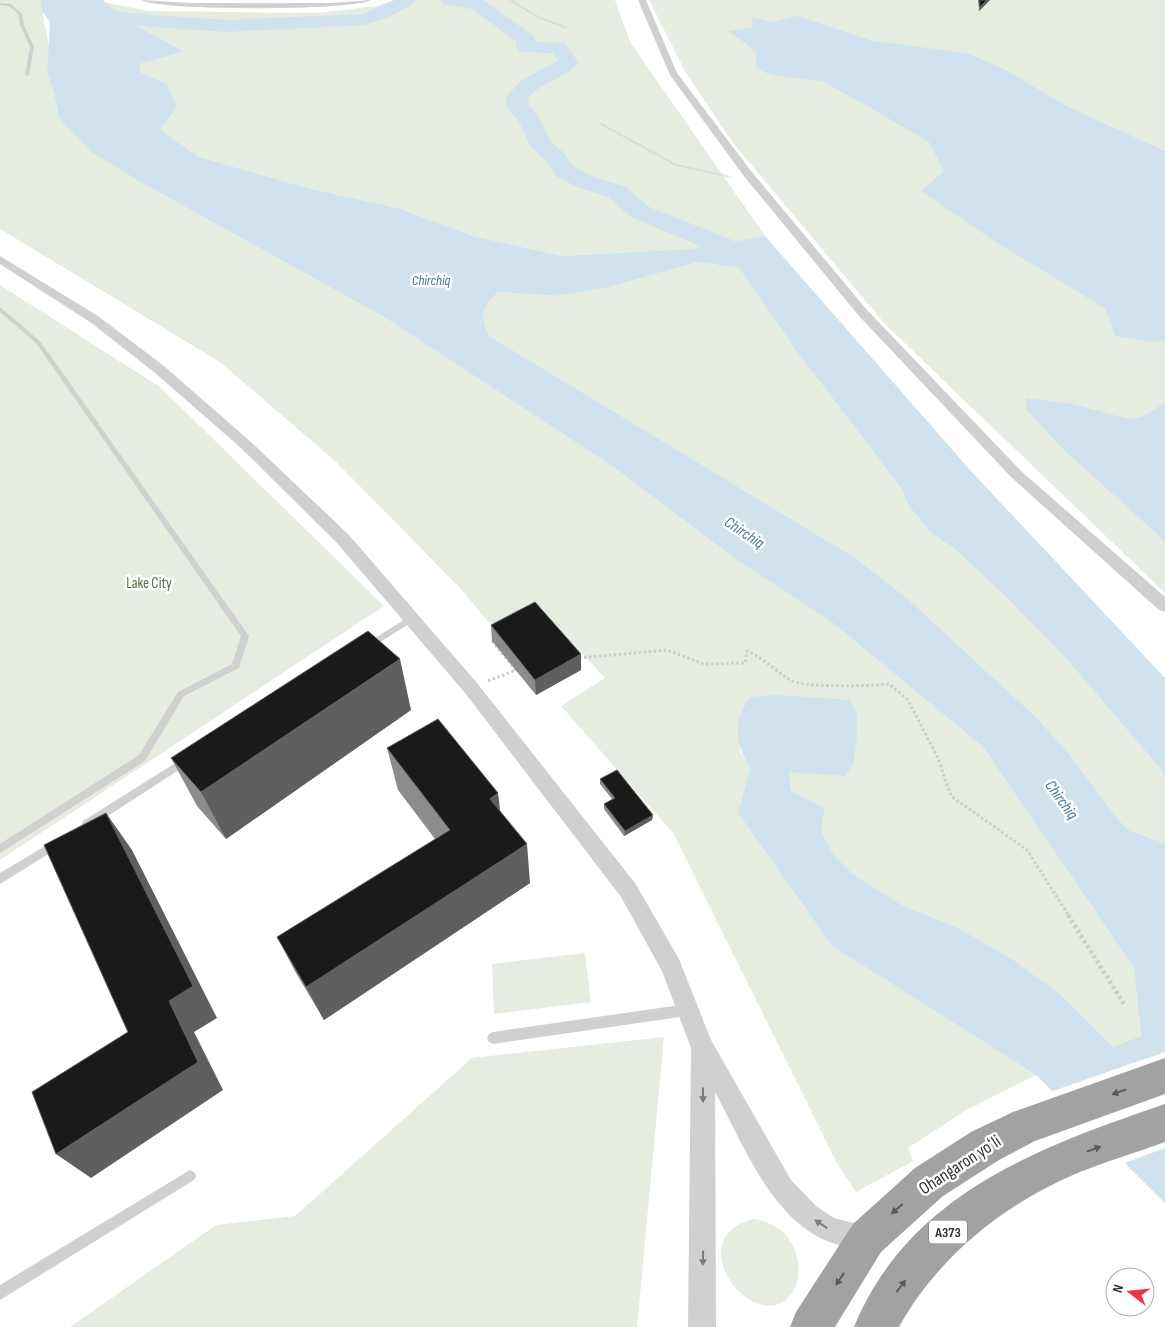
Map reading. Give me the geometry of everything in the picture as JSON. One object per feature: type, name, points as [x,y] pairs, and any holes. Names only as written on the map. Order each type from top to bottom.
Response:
[{"type":"highway","name":"Ohangaron yoʻli","points":[[811,1327],[867,1238],[929,1182],[985,1146],[1026,1125],[1165,1076]]},
{"type":"highway","name":"A373","points":[[875,1327],[883,1310],[926,1253],[959,1221],[1010,1187],[1048,1166],[1165,1123]]},
{"type":"street","points":[[144,0],[191,6],[331,5],[368,0]]},
{"type":"street","points":[[642,0],[674,74],[754,181],[864,313],[1016,474],[1165,606]]},
{"type":"street","points":[[0,259],[102,325],[192,397],[303,498],[343,539],[471,688],[628,890],[671,966],[702,1047],[782,1189],[807,1215],[829,1230],[867,1238]]},
{"type":"street","points":[[702,1047],[704,1178],[702,1327]]},
{"type":"lane","points":[[0,4],[10,6],[20,14],[22,25],[32,47],[27,75]]},
{"type":"lane","points":[[0,309],[38,342],[245,636],[236,666],[181,694],[142,758],[0,848]]},
{"type":"lane","points":[[361,650],[412,618]]},
{"type":"lane","points":[[0,879],[193,756]]},
{"type":"lane","points":[[492,1038],[687,1010]]},
{"type":"lane","points":[[0,1293],[190,1176]]},
{"type":"path","points":[[510,0],[521,3],[534,15],[561,24],[567,28]]},
{"type":"path","points":[[601,124],[676,165],[754,181]]},
{"type":"path","points":[[471,688],[516,670],[492,641],[501,637]]},
{"type":"path","points":[[572,659],[667,650],[704,664],[745,663],[747,651],[759,656],[794,682],[860,687],[889,684],[908,700],[938,758],[950,796],[1027,850],[1124,1004]]},
{"type":"green space","points":[[0,0],[40,0],[49,45],[47,73],[54,93],[59,118],[151,188],[384,317],[615,468],[734,558],[833,623],[983,747],[1134,968],[1141,1036],[1113,1047],[1062,996],[956,927],[900,904],[853,874],[834,855],[821,831],[825,808],[791,791],[789,772],[739,749],[750,768],[738,813],[832,946],[1036,1075],[963,1112],[908,1148],[913,1161],[856,1192],[839,1167],[673,833],[561,706],[605,678],[538,606],[490,624],[461,589],[336,462],[220,362],[0,229]]},
{"type":"green space","points":[[396,0],[615,0],[630,42],[765,236],[689,249],[562,256],[473,236],[398,208],[311,189],[199,157],[159,130],[166,83],[141,73],[140,64],[183,50],[122,18],[103,2],[148,11],[317,13],[378,6]]},
{"type":"green space","points":[[649,0],[1165,0],[1165,593],[885,324],[734,144],[686,73]]},
{"type":"green space","points":[[698,262],[739,268],[795,349],[901,488],[909,506],[930,532],[956,550],[1004,595],[1063,655],[1165,774],[1165,843],[1130,831],[1117,818],[1070,755],[1037,718],[908,599],[854,557],[489,336],[484,322],[485,308],[498,292],[555,296],[605,288]]},
{"type":"green space","name":"Lake City","points":[[0,285],[160,387],[384,606],[0,860]]},
{"type":"green space","points":[[585,953],[591,1002],[494,1014],[492,964]]},
{"type":"green space","points":[[664,1037],[637,1327],[70,1327],[216,1225],[295,1216],[472,1058]]},
{"type":"green space","points":[[753,1219],[764,1221],[782,1232],[794,1247],[797,1257],[798,1278],[793,1291],[785,1301],[770,1306],[754,1302],[739,1291],[728,1277],[722,1260],[723,1243],[732,1229]]},
{"type":"water","name":"Chirchiq","points":[[40,0],[103,0],[122,18],[184,51],[140,64],[141,73],[166,83],[177,107],[160,130],[199,157],[311,189],[398,208],[473,236],[562,256],[689,249],[765,236],[970,470],[1165,678],[1165,774],[1063,655],[1004,595],[956,550],[930,532],[909,506],[901,488],[795,349],[739,268],[698,262],[605,288],[555,296],[498,292],[485,308],[484,322],[489,336],[854,557],[908,599],[1037,718],[1070,755],[1117,818],[1130,831],[1165,843],[1165,1203],[1036,1075],[832,946],[738,813],[750,768],[741,750],[738,732],[741,715],[750,697],[777,695],[850,700],[857,714],[857,736],[853,764],[845,776],[789,772],[791,791],[825,808],[821,831],[834,855],[853,874],[900,904],[956,927],[1013,960],[1062,996],[1113,1047],[1141,1036],[1134,968],[983,747],[833,623],[734,558],[615,468],[384,317],[151,188],[93,153],[59,118],[54,93],[47,73],[50,22],[42,11]]},
{"type":"water","points":[[797,16],[873,41],[966,53],[1004,69],[1066,106],[1165,151],[1165,341],[1154,342],[1115,336],[1106,309],[999,244],[921,191],[944,171],[929,142],[822,81],[771,75],[756,68],[756,51],[728,31],[753,27],[752,17],[771,22]]},
{"type":"water","points":[[1026,398],[1072,404],[1129,419],[1142,417],[1165,403],[1165,541],[1062,448],[1027,410]]},
{"type":"pier","points":[[1165,1052],[1165,1148],[1122,1164],[1050,1092]]},
{"type":"building","points":[[979,0],[987,0],[980,7]]},
{"type":"building","points":[[535,602],[581,654],[535,680],[491,625]]},
{"type":"building","points":[[368,631],[400,659],[201,792],[171,758]]},
{"type":"building","points":[[438,719],[498,793],[490,799],[527,844],[306,987],[277,937],[450,830],[387,748]]},
{"type":"building","points":[[617,770],[653,815],[625,831],[604,804],[615,798],[600,779]]},
{"type":"building","points":[[106,813],[193,986],[169,1001],[198,1062],[56,1154],[32,1092],[128,1032],[44,845]]},
{"type":"waterway","points":[[84,13],[139,20],[227,26],[365,19],[383,13],[407,0]]},
{"type":"waterway","points":[[449,0],[477,4],[527,40],[526,48],[558,47],[566,56],[568,62],[529,84],[517,97],[518,108],[528,117],[541,145],[555,157],[564,171],[585,182],[617,192],[640,212],[723,246],[766,271]]}]
